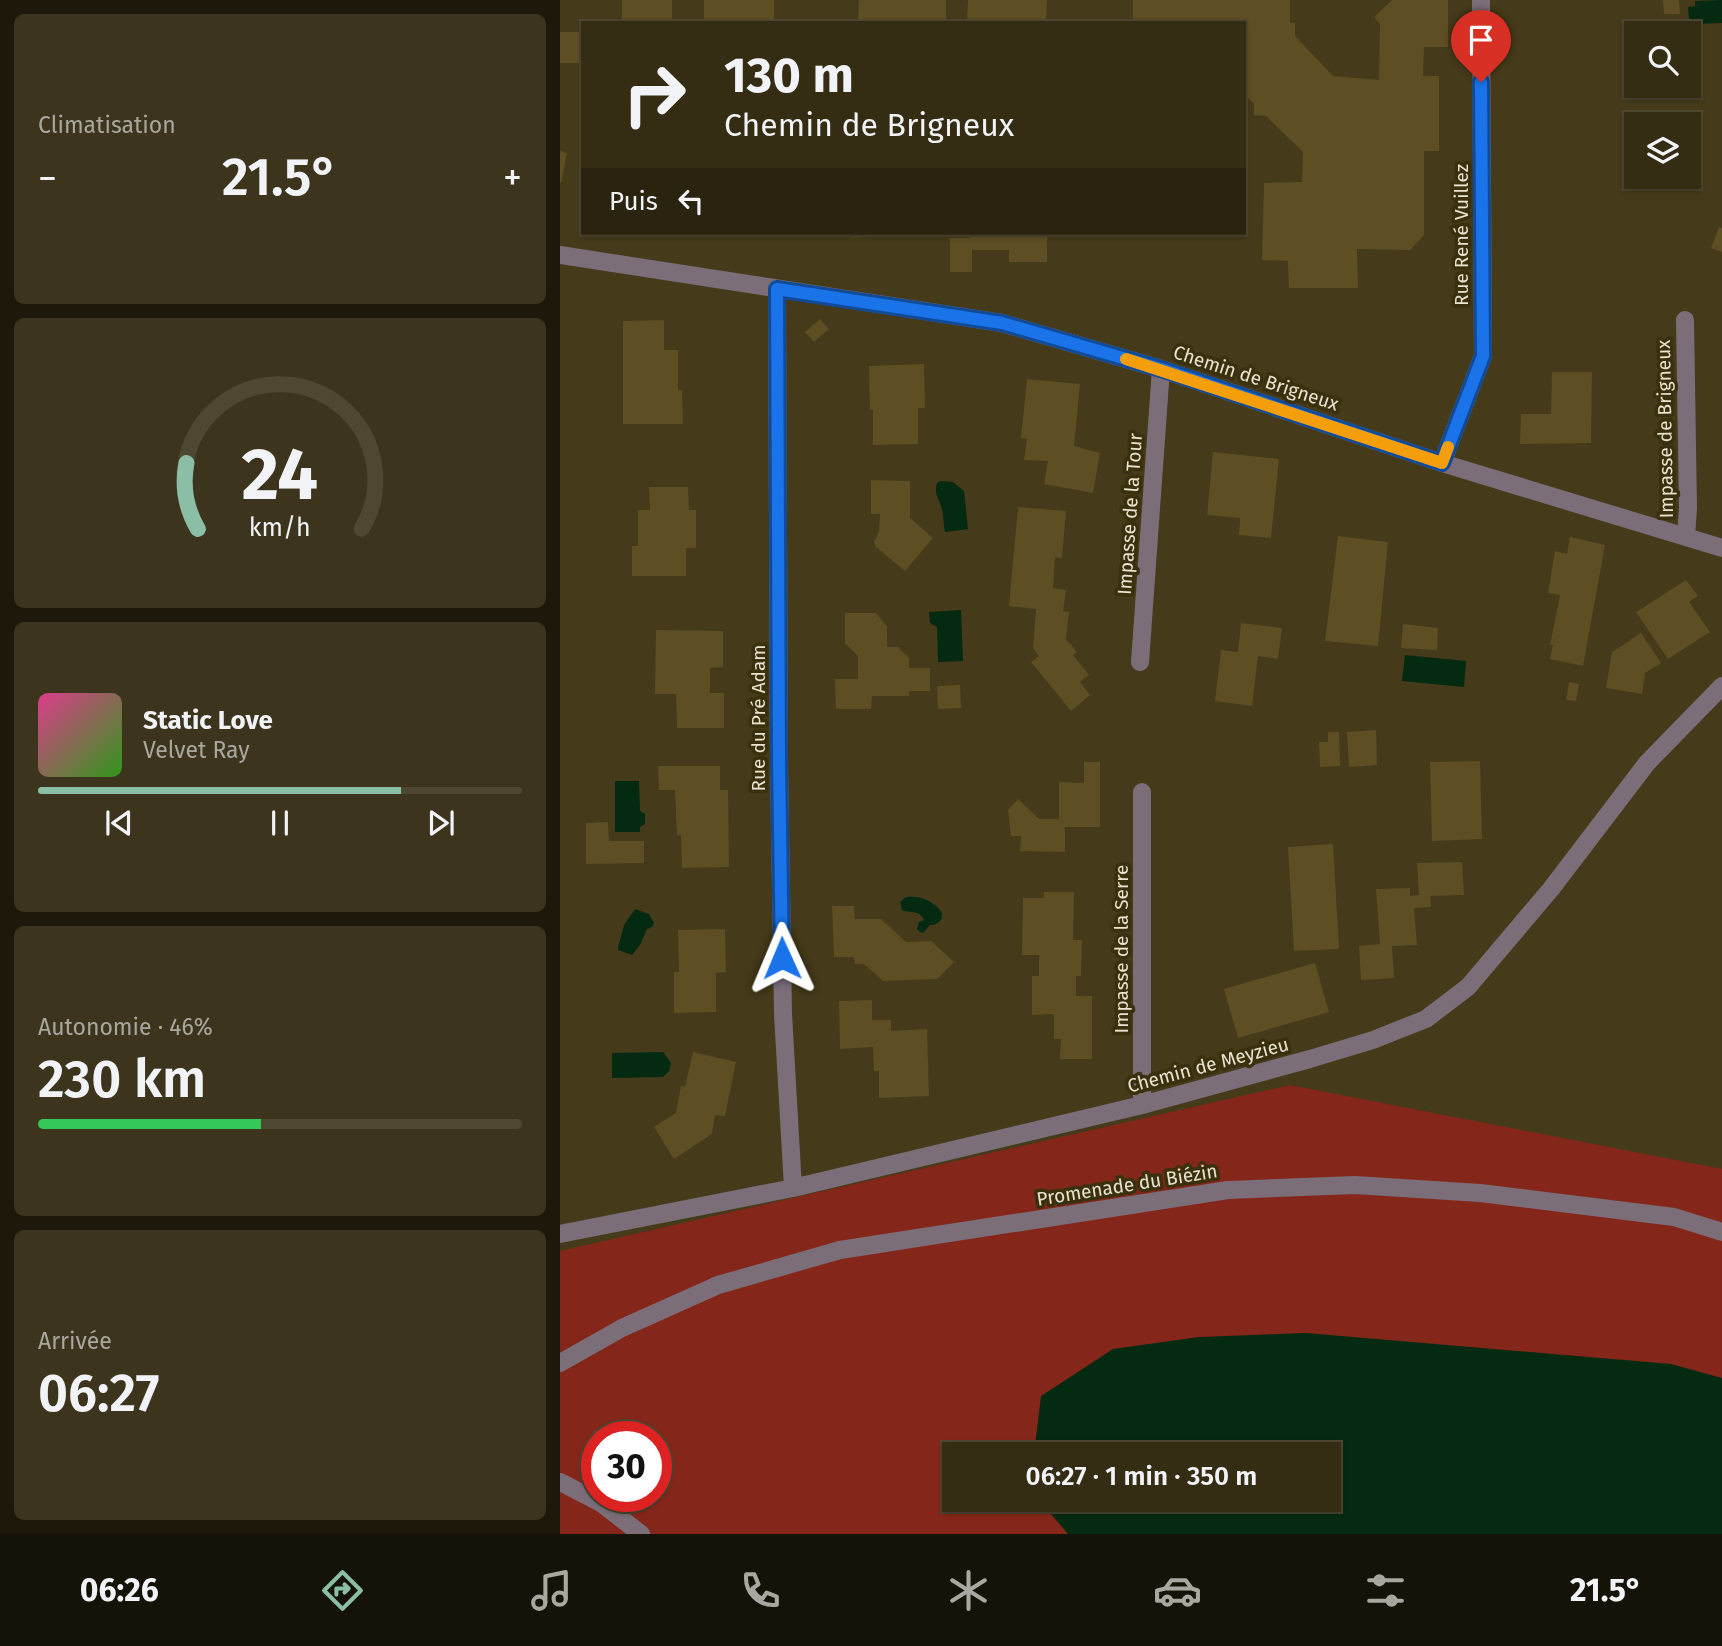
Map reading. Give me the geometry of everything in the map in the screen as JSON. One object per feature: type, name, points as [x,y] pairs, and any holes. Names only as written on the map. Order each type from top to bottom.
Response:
[{"type":"street","name":"Rue René Vuillez","points":[[1442,463],[1483,356],[1481,0]]},
{"type":"street","name":"Chemin de Brigneux","points":[[560,256],[1002,323],[1161,369],[1442,463],[1722,548]]},
{"type":"street","name":"Rue du Pré Adam","points":[[777,289],[783,1014],[793,1188]]},
{"type":"street","name":"Impasse de Brigneux","points":[[1685,320],[1688,508],[1686,537]]},
{"type":"street","name":"Impasse de la Tour","points":[[1140,662],[1161,369]]},
{"type":"street","name":"Chemin de Meyzieu","points":[[560,1234],[793,1188],[1142,1105],[1373,1040],[1426,1019],[1468,987],[1551,889],[1647,763],[1722,686]]},
{"type":"street","name":"Impasse de la Serre","points":[[1142,792],[1142,1105]]},
{"type":"street","name":"Promenade du Biézin","points":[[560,1363],[622,1328],[718,1285],[841,1250],[1228,1190],[1355,1185],[1480,1192],[1674,1217],[1722,1232]]},
{"type":"street","points":[[560,1482],[601,1503],[641,1534]]},
{"type":"shaded area","points":[[1722,0],[1722,23],[1701,24],[1701,21],[1689,19],[1688,7],[1695,6],[1695,1]]},
{"type":"shaded area","points":[[953,482],[964,491],[968,529],[945,532],[936,490],[937,483]]},
{"type":"shaded area","points":[[961,610],[963,661],[938,662],[937,627],[930,623],[929,612]]},
{"type":"shaded area","points":[[1405,655],[1466,661],[1464,687],[1402,681]]},
{"type":"shaded area","points":[[615,781],[639,781],[640,811],[645,814],[645,824],[640,827],[640,832],[615,832]]},
{"type":"shaded area","points":[[906,897],[922,898],[931,902],[942,913],[940,920],[930,925],[923,933],[920,932],[917,929],[919,922],[924,920],[922,917],[917,913],[902,910],[900,902]]},
{"type":"shaded area","points":[[635,909],[649,914],[654,923],[647,929],[632,955],[618,950],[618,947],[624,925]]},
{"type":"shaded area","points":[[663,1052],[671,1063],[669,1071],[663,1077],[612,1078],[612,1053]]},
{"type":"shaded area","points":[[1290,1085],[1722,1169],[1722,1534],[560,1534],[560,1251]]},
{"type":"shaded area","points":[[1306,1333],[1671,1364],[1722,1378],[1722,1534],[1068,1534],[1049,1512],[1341,1512],[1341,1442],[1035,1442],[1041,1396],[1113,1349],[1199,1337]]},
{"type":"building","points":[[622,0],[672,0],[672,21],[622,21]]},
{"type":"building","points":[[704,0],[774,0],[774,21],[704,21]]},
{"type":"building","points":[[859,0],[946,0],[946,21],[858,21]]},
{"type":"building","points":[[968,0],[1047,0],[1046,21],[967,21]]},
{"type":"building","points":[[1133,0],[1290,0],[1290,23],[1295,23],[1295,36],[1333,76],[1379,80],[1380,24],[1374,17],[1392,0],[1448,0],[1448,47],[1424,47],[1423,76],[1439,76],[1439,151],[1424,151],[1424,235],[1410,250],[1357,249],[1358,288],[1289,288],[1288,261],[1262,260],[1264,183],[1302,182],[1303,152],[1266,116],[1254,115],[1254,104],[1246,95],[1246,21],[1133,21]]},
{"type":"building","points":[[1663,0],[1679,0],[1680,14],[1664,14]]},
{"type":"building","points":[[560,32],[581,32],[581,63],[560,63]]},
{"type":"building","points":[[560,151],[567,153],[561,183],[560,183]]},
{"type":"building","points":[[1719,227],[1722,228],[1722,252],[1711,248]]},
{"type":"building","points":[[850,235],[892,235],[891,236],[850,238]]},
{"type":"building","points":[[970,235],[1047,235],[1047,262],[1009,262],[1009,250],[972,250],[972,272],[950,272],[950,238],[970,238]]},
{"type":"building","points":[[820,319],[829,329],[814,342],[805,332]]},
{"type":"building","points":[[664,320],[664,350],[678,350],[678,390],[682,390],[683,424],[623,424],[623,321]]},
{"type":"building","points":[[924,364],[925,408],[918,408],[918,444],[873,445],[869,366]]},
{"type":"building","points":[[1552,372],[1592,372],[1591,443],[1520,444],[1521,414],[1551,414]]},
{"type":"building","points":[[1027,379],[1080,384],[1074,446],[1100,453],[1093,493],[1044,484],[1048,461],[1024,460],[1027,439],[1021,438]]},
{"type":"building","points":[[1213,452],[1279,459],[1271,538],[1239,535],[1240,518],[1207,515]]},
{"type":"building","points":[[871,480],[910,481],[910,518],[933,538],[905,571],[876,547],[874,542],[879,531],[880,514],[871,514]]},
{"type":"building","points":[[649,487],[688,487],[689,510],[696,510],[696,548],[686,548],[686,576],[632,576],[632,546],[638,546],[638,510],[650,510]]},
{"type":"building","points":[[1018,507],[1066,511],[1062,558],[1055,557],[1053,588],[1066,590],[1063,611],[1069,612],[1066,639],[1077,652],[1073,655],[1089,675],[1080,682],[1090,695],[1071,711],[1031,662],[1039,656],[1033,648],[1036,609],[1009,606]]},
{"type":"building","points":[[1338,536],[1388,542],[1378,646],[1325,641]]},
{"type":"building","points":[[1570,537],[1605,545],[1583,666],[1550,659],[1553,645],[1550,645],[1560,595],[1548,593],[1555,551],[1567,554]]},
{"type":"building","points":[[1686,580],[1698,596],[1689,602],[1710,632],[1668,659],[1636,612]]},
{"type":"building","points":[[845,613],[876,613],[887,626],[887,647],[898,647],[909,658],[909,668],[930,668],[930,691],[909,691],[909,696],[872,696],[871,709],[836,709],[835,679],[858,679],[858,656],[845,643]]},
{"type":"building","points":[[1241,623],[1282,628],[1278,659],[1258,656],[1252,706],[1215,701],[1221,650],[1238,652]]},
{"type":"building","points":[[1403,624],[1438,628],[1437,650],[1401,648]]},
{"type":"building","points":[[656,630],[723,631],[723,667],[710,668],[710,693],[724,693],[724,728],[677,728],[676,694],[655,694]]},
{"type":"building","points":[[1641,633],[1661,663],[1645,673],[1642,694],[1606,688],[1612,652]]},
{"type":"building","points":[[1569,682],[1579,684],[1576,701],[1566,700]]},
{"type":"building","points":[[960,685],[961,708],[938,709],[937,686]]},
{"type":"building","points":[[1376,730],[1377,765],[1349,767],[1347,732]]},
{"type":"building","points":[[1328,732],[1339,732],[1340,766],[1320,767],[1319,742],[1328,742]]},
{"type":"building","points":[[1480,761],[1482,839],[1432,841],[1430,762]]},
{"type":"building","points":[[1084,762],[1100,762],[1100,827],[1065,827],[1065,852],[1020,851],[1021,836],[1011,836],[1008,810],[1018,799],[1039,819],[1059,819],[1059,782],[1084,783]]},
{"type":"building","points":[[658,766],[720,766],[720,790],[728,790],[729,867],[682,868],[675,790],[659,790]]},
{"type":"building","points":[[608,822],[609,841],[644,841],[644,863],[586,864],[586,823]]},
{"type":"building","points":[[1333,844],[1339,949],[1294,951],[1288,847]]},
{"type":"building","points":[[1462,862],[1464,895],[1430,896],[1431,907],[1414,908],[1417,945],[1392,946],[1394,978],[1361,980],[1359,946],[1380,944],[1376,889],[1410,888],[1410,896],[1419,895],[1417,863]]},
{"type":"building","points":[[1044,892],[1074,892],[1073,940],[1082,940],[1081,976],[1076,976],[1076,996],[1092,996],[1092,1059],[1060,1059],[1061,1039],[1054,1039],[1054,1014],[1032,1015],[1032,976],[1039,976],[1039,955],[1022,955],[1023,898],[1044,898]]},
{"type":"building","points":[[832,906],[854,906],[855,919],[881,919],[906,942],[931,941],[954,962],[937,979],[883,981],[864,964],[855,964],[854,957],[834,957]]},
{"type":"building","points":[[725,929],[726,972],[716,973],[716,1012],[674,1013],[674,972],[679,972],[678,930]]},
{"type":"building","points":[[1315,963],[1329,1012],[1238,1038],[1224,989]]},
{"type":"building","points":[[872,1000],[872,1020],[891,1020],[891,1031],[927,1029],[929,1096],[879,1098],[879,1071],[874,1071],[873,1047],[840,1049],[839,1001]]},
{"type":"building","points":[[693,1052],[736,1062],[725,1116],[715,1115],[712,1134],[674,1159],[654,1127],[676,1113],[681,1086],[685,1087]]},
{"type":"slow traffic","points":[[1126,359],[1442,463],[1448,447]]},
{"type":"route","points":[[782,958],[777,289],[1002,323],[1161,369],[1442,463],[1483,356],[1481,82]]}]
